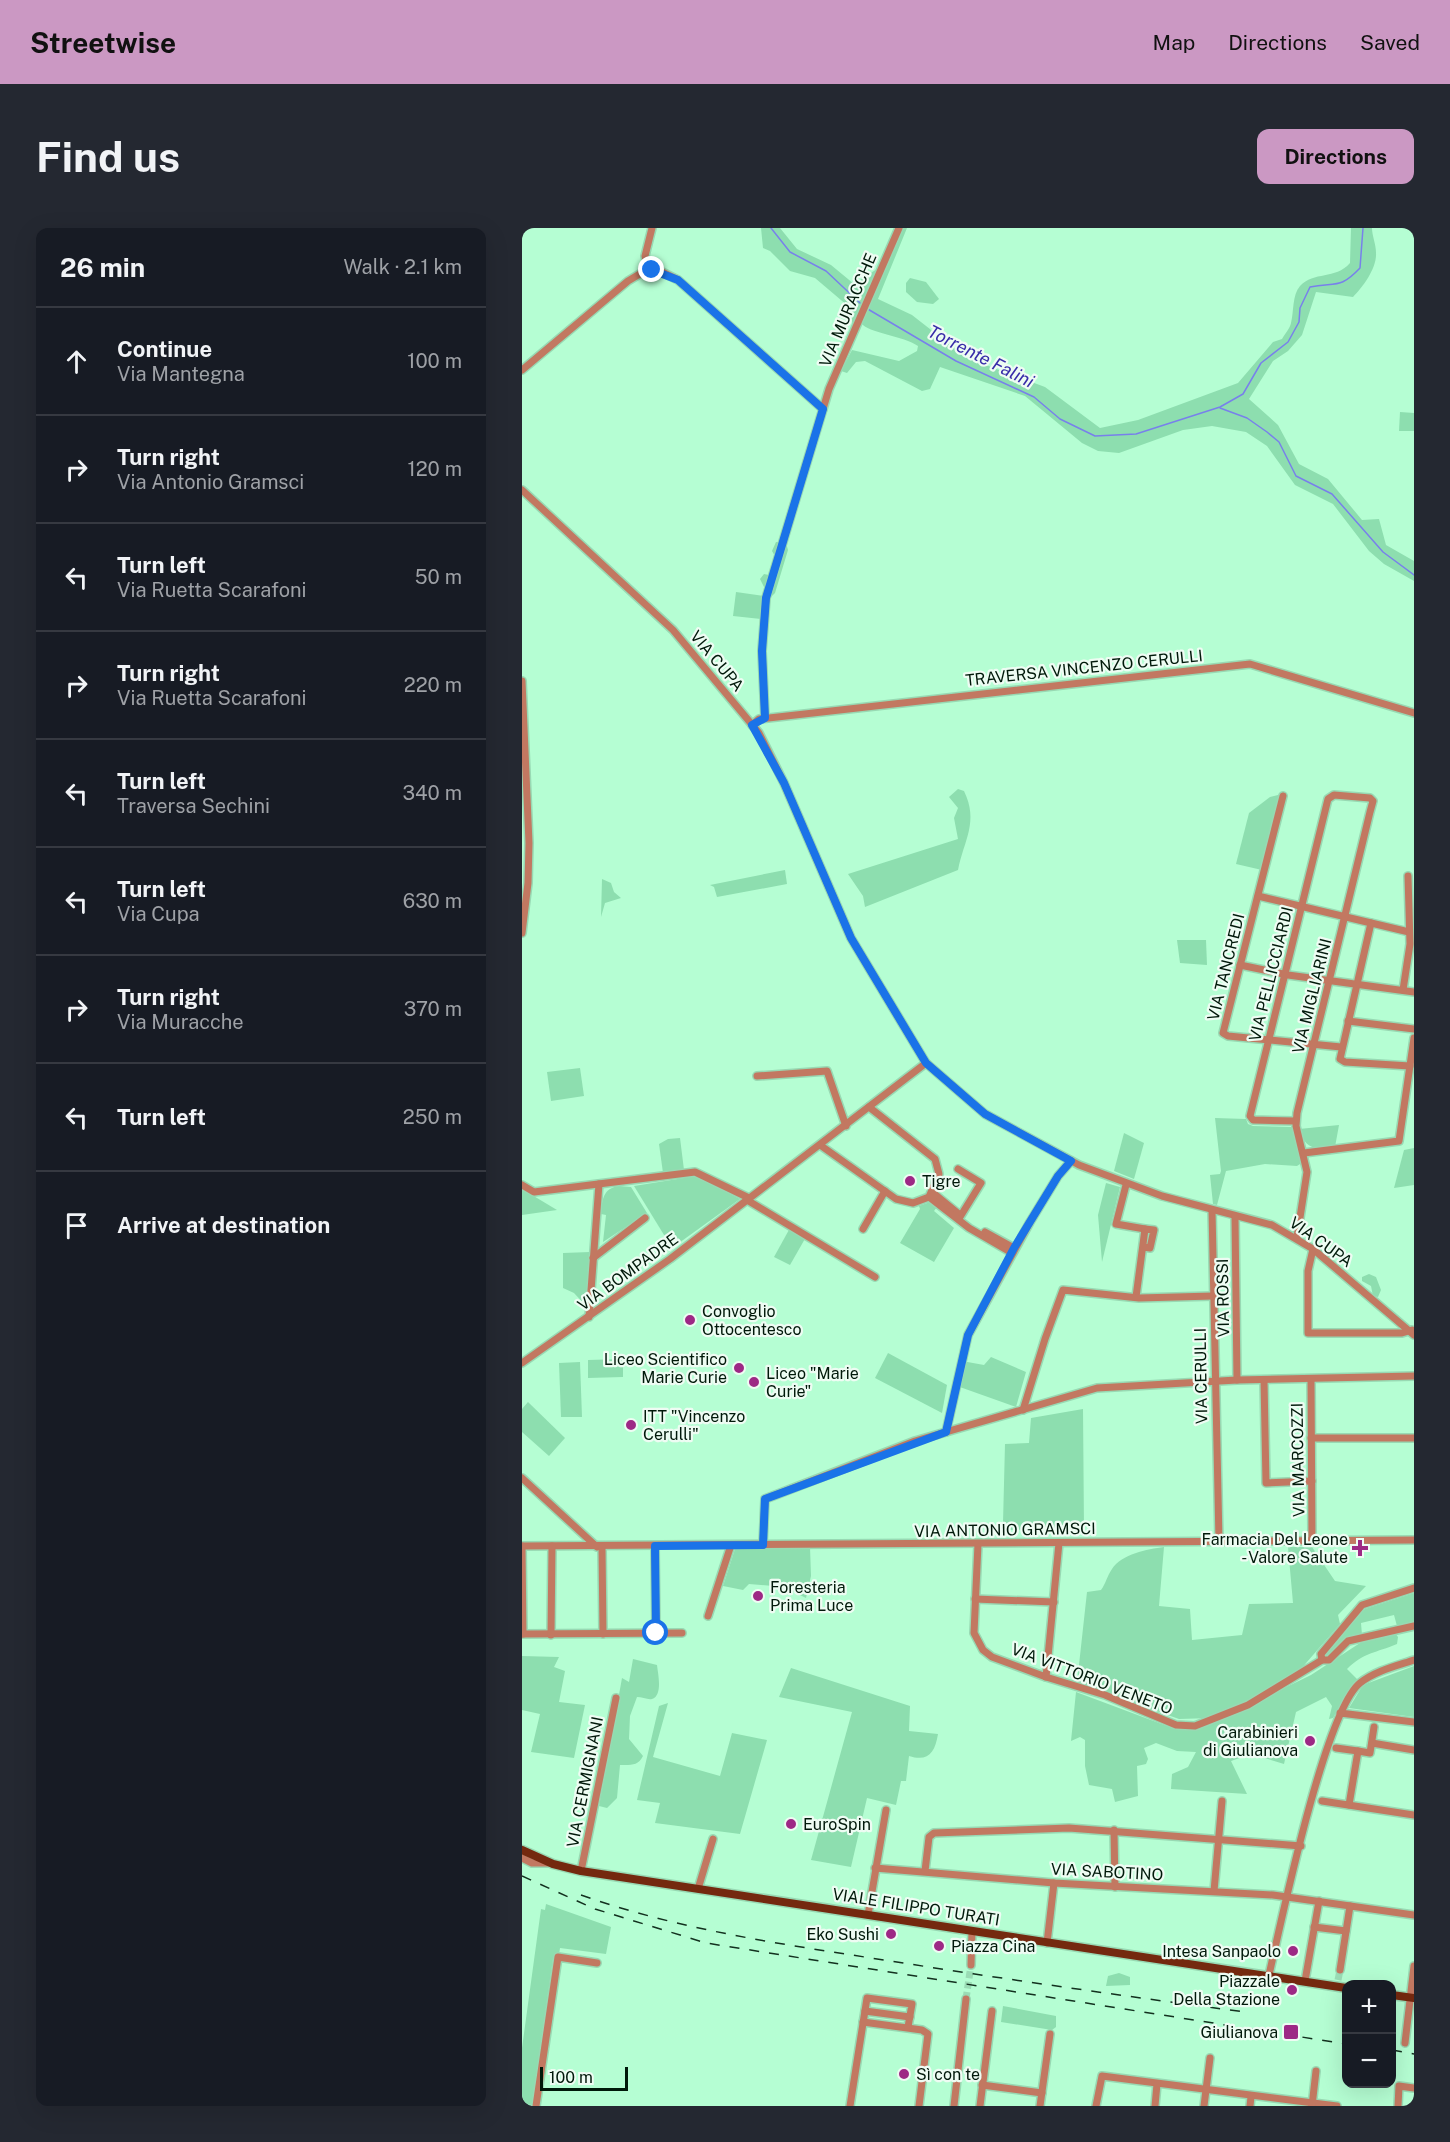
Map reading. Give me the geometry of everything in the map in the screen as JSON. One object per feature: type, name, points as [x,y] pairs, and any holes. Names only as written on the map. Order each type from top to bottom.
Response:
[{"type":"main road","name":"VIALE FILIPPO TURATI","points":[[522,1850],[553,1864],[580,1871],[1342,1986]]},
{"type":"main road","points":[[1396,1996],[1412,1998]]},
{"type":"street","points":[[648,269],[645,256],[652,228]]},
{"type":"street","name":"VIA MURACCHE","points":[[765,718],[762,651],[766,598],[823,409],[847,344],[899,228]]},
{"type":"street","points":[[522,370],[628,281],[648,269]]},
{"type":"street","points":[[648,269],[678,280],[823,409]]},
{"type":"street","name":"VIA CUPA","points":[[522,490],[673,630],[752,725],[784,783],[851,938],[926,1063],[985,1114],[1071,1161],[1126,1185],[1272,1225],[1297,1238],[1413,1332]]},
{"type":"street","name":"TRAVERSA VINCENZO CERULLI","points":[[752,725],[765,718],[1250,664],[1414,713]]},
{"type":"street","points":[[522,681],[529,843],[528,883],[522,933]]},
{"type":"street","name":"VIA PELLICCIARDI","points":[[1295,1121],[1250,1118],[1326,804],[1330,796],[1334,795]]},
{"type":"street","name":"VIA MIGLIARINI","points":[[1297,1238],[1307,1178],[1304,1154],[1295,1121],[1373,801],[1366,797],[1334,795]]},
{"type":"street","name":"VIA TANCREDI","points":[[1283,796],[1223,1033],[1228,1036],[1341,1047]]},
{"type":"street","points":[[1403,990],[1412,943],[1408,876]]},
{"type":"street","name":"VIA TANCREDI","points":[[1258,896],[1371,923],[1411,927]]},
{"type":"street","points":[[1371,923],[1340,1059],[1346,1062],[1410,1066]]},
{"type":"street","points":[[1240,964],[1330,982],[1414,992]]},
{"type":"street","points":[[1348,1021],[1414,1029]]},
{"type":"street","points":[[1304,1154],[1399,1140],[1414,1038]]},
{"type":"street","name":"VIA BOMPADRE","points":[[522,1363],[670,1259],[926,1063]]},
{"type":"street","points":[[757,1076],[827,1071],[846,1126]]},
{"type":"street","points":[[820,1145],[905,1203],[913,1203],[931,1195],[939,1174],[935,1160],[870,1107]]},
{"type":"street","points":[[946,1432],[968,1335],[1013,1250],[1058,1176],[1071,1161]]},
{"type":"street","points":[[958,1169],[981,1183],[960,1218]]},
{"type":"street","points":[[522,1185],[534,1192],[695,1172],[748,1199],[875,1277]]},
{"type":"street","points":[[589,1317],[599,1184]]},
{"type":"street","points":[[1126,1185],[1116,1224],[1145,1228],[1154,1232],[1150,1248],[1143,1247],[1136,1297]]},
{"type":"street","points":[[862,1229],[885,1191]]},
{"type":"street","points":[[931,1195],[960,1218],[1013,1250]]},
{"type":"street","name":"VIA CERULLI","points":[[1212,1210],[1219,1541]]},
{"type":"street","name":"VIA ROSSI","points":[[1235,1215],[1237,1380]]},
{"type":"street","points":[[593,1258],[645,1218]]},
{"type":"street","points":[[1313,1249],[1308,1271],[1308,1333],[1413,1332]]},
{"type":"street","points":[[1023,1410],[1063,1290],[1136,1297],[1214,1296]]},
{"type":"street","points":[[763,1545],[765,1499],[946,1432],[1097,1388],[1237,1380],[1414,1376]]},
{"type":"street","name":"VIA MARCOZZI","points":[[1311,1379],[1312,1541]]},
{"type":"street","points":[[1264,1380],[1266,1483],[1312,1481]]},
{"type":"street","points":[[1311,1438],[1414,1438]]},
{"type":"street","points":[[522,1478],[599,1547],[603,1634]]},
{"type":"street","name":"VIA ANTONIO GRAMSCI","points":[[522,1546],[1414,1540]]},
{"type":"street","points":[[1046,1677],[1059,1543]]},
{"type":"street","name":"VIA VITTORIO VENETO","points":[[978,1544],[974,1633],[983,1650],[1046,1677],[1105,1695],[1176,1725],[1195,1726],[1248,1705],[1322,1660],[1329,1660],[1348,1641],[1414,1626]]},
{"type":"street","points":[[708,1616],[731,1545]]},
{"type":"street","points":[[522,1546],[522,1634],[682,1633]]},
{"type":"street","points":[[551,1635],[552,1546]]},
{"type":"street","points":[[655,1546],[656,1633]]},
{"type":"street","points":[[1322,1660],[1321,1654],[1362,1605],[1381,1596],[1414,1588]]},
{"type":"street","points":[[975,1599],[1054,1602]]},
{"type":"street","points":[[1269,1975],[1287,1897],[1340,1713],[1358,1684],[1378,1673],[1414,1660]]},
{"type":"street","name":"VIA CERMIGNANI","points":[[580,1871],[616,1698]]},
{"type":"street","points":[[1340,1713],[1414,1722]]},
{"type":"street","points":[[1336,1748],[1370,1753],[1374,1727]]},
{"type":"street","points":[[1372,1743],[1414,1750]]},
{"type":"street","points":[[1349,1804],[1358,1751]]},
{"type":"street","points":[[1214,1891],[1222,1801]]},
{"type":"street","points":[[1322,1801],[1414,1815]]},
{"type":"street","points":[[868,1915],[886,1810]]},
{"type":"street","points":[[925,1871],[930,1834],[1069,1828],[1301,1846]]},
{"type":"street","points":[[1114,1830],[1115,1887]]},
{"type":"street","points":[[698,1889],[713,1839]]},
{"type":"street","points":[[522,1858],[532,1863],[553,1864]]},
{"type":"street","name":"VIA SABOTINO","points":[[875,1868],[1054,1883],[1287,1897],[1414,1915]]},
{"type":"street","points":[[1047,1942],[1054,1883]]},
{"type":"street","points":[[1307,1981],[1318,1901]]},
{"type":"street","points":[[1340,1970],[1350,1906]]},
{"type":"street","points":[[1314,1927],[1346,1931]]},
{"type":"street","points":[[971,1965],[976,1931]]},
{"type":"street","points":[[536,2106],[558,1957],[597,1963]]},
{"type":"street","points":[[1405,2043],[1411,2022],[1414,1966]]},
{"type":"street","points":[[850,2106],[865,2011],[870,1997],[912,2004],[908,2027]]},
{"type":"street","points":[[954,2106],[966,1999]]},
{"type":"street","points":[[865,2011],[910,2017]]},
{"type":"street","points":[[980,2106],[992,2011]]},
{"type":"street","points":[[863,2022],[908,2027],[927,2032],[929,2038],[919,2106]]},
{"type":"street","points":[[1040,2106],[1050,2034]]},
{"type":"street","points":[[1204,2106],[1210,2058]]},
{"type":"street","points":[[1312,2105],[1316,2071]]},
{"type":"street","points":[[1096,2106],[1100,2078],[1118,2078],[1251,2097],[1275,2103],[1337,2106]]},
{"type":"street","points":[[1155,2106],[1157,2084]]},
{"type":"street","points":[[982,2085],[1042,2093]]},
{"type":"street","points":[[1398,2106],[1400,2086],[1414,2088]]},
{"type":"street","points":[[1250,2106],[1251,2097]]},
{"type":"green space","points":[[761,228],[780,228],[797,249],[831,265],[854,284],[877,269],[853,325],[848,306],[815,278],[790,271],[770,251],[763,248]]},
{"type":"green space","points":[[899,228],[907,228],[878,299],[912,315],[967,358],[1045,387],[1100,428],[1138,420],[1238,383],[1273,342],[1282,339],[1291,323],[1296,294],[1300,286],[1312,278],[1338,272],[1344,268],[1350,263],[1351,228],[1372,228],[1376,259],[1365,283],[1353,297],[1316,292],[1302,335],[1288,351],[1273,361],[1249,399],[1278,425],[1299,464],[1328,479],[1362,520],[1379,519],[1386,545],[1414,561],[1414,581],[1384,564],[1369,551],[1333,504],[1295,485],[1267,446],[1246,432],[1212,426],[1183,430],[1119,453],[1098,451],[1082,443],[1025,396],[940,367],[930,389],[922,391],[865,361],[856,362],[847,373],[841,371],[852,350],[899,361],[917,351],[918,346],[912,343],[871,329],[861,323]]},
{"type":"green space","points":[[910,278],[926,282],[939,299],[933,304],[917,302],[906,292],[906,283]]},
{"type":"green space","points":[[1400,412],[1414,413],[1414,431],[1399,431]]},
{"type":"green space","points":[[776,542],[786,543],[788,550],[775,593],[771,597],[764,596],[765,589],[760,579],[764,574],[769,575],[776,558],[772,551]]},
{"type":"green space","points":[[736,592],[764,596],[761,619],[733,616]]},
{"type":"green space","points":[[958,789],[964,791],[968,802],[970,822],[958,870],[865,907],[863,896],[848,874],[958,839],[954,818],[958,808],[949,797]]},
{"type":"green space","points":[[1282,794],[1262,870],[1236,864],[1249,813],[1270,797]]},
{"type":"green space","points":[[785,870],[787,884],[717,897],[714,887],[710,885]]},
{"type":"green space","points":[[602,879],[611,883],[614,892],[621,898],[605,903],[601,917]]},
{"type":"green space","points":[[1177,940],[1206,940],[1207,965],[1180,963]]},
{"type":"green space","points":[[580,1068],[584,1096],[551,1101],[547,1072]]},
{"type":"green space","points":[[1215,1118],[1246,1119],[1248,1124],[1253,1126],[1292,1127],[1303,1162],[1297,1166],[1265,1164],[1226,1171],[1217,1205],[1213,1204],[1210,1175],[1220,1174],[1221,1171]]},
{"type":"green space","points":[[1339,1125],[1335,1147],[1312,1147],[1305,1141],[1299,1129]]},
{"type":"green space","points":[[1124,1133],[1144,1143],[1134,1179],[1114,1171]]},
{"type":"green space","points":[[680,1138],[684,1170],[663,1173],[659,1144],[668,1139]]},
{"type":"green space","points":[[1414,1148],[1414,1185],[1394,1188],[1404,1150]]},
{"type":"green space","points":[[698,1177],[740,1199],[672,1248],[634,1186]]},
{"type":"green space","points":[[1106,1183],[1120,1187],[1102,1262],[1098,1215]]},
{"type":"green space","points":[[619,1186],[631,1187],[647,1213],[603,1242],[606,1215],[601,1214],[603,1200],[610,1189]]},
{"type":"green space","points":[[522,1189],[557,1210],[522,1215]]},
{"type":"green space","points":[[930,1202],[937,1207],[934,1211],[954,1228],[934,1262],[900,1243],[920,1209],[919,1206]]},
{"type":"green space","points":[[790,1228],[806,1237],[790,1265],[774,1257]]},
{"type":"green space","points":[[590,1252],[588,1308],[574,1293],[563,1288],[563,1253]]},
{"type":"green space","points":[[1369,1274],[1376,1277],[1381,1290],[1378,1297],[1373,1296],[1371,1286],[1362,1281],[1362,1277]]},
{"type":"green space","points":[[888,1353],[947,1385],[942,1413],[875,1378]]},
{"type":"green space","points":[[991,1357],[1026,1372],[1016,1407],[957,1386],[962,1361],[984,1365]]},
{"type":"green space","points":[[623,1359],[623,1377],[588,1378],[588,1360]]},
{"type":"green space","points":[[580,1362],[582,1417],[561,1417],[559,1363]]},
{"type":"green space","points":[[528,1402],[565,1438],[549,1456],[522,1432],[522,1409]]},
{"type":"green space","points":[[1083,1409],[1084,1528],[1010,1530],[1003,1523],[1005,1444],[1029,1443],[1031,1418]]},
{"type":"green space","points":[[810,1547],[811,1576],[806,1598],[784,1587],[749,1584],[743,1590],[723,1586],[735,1549]]},
{"type":"green space","points":[[1164,1547],[1159,1606],[1190,1609],[1192,1640],[1242,1635],[1249,1604],[1293,1603],[1288,1547],[1312,1547],[1335,1581],[1366,1586],[1338,1615],[1340,1624],[1300,1670],[1246,1703],[1212,1718],[1179,1719],[1077,1683],[1087,1592],[1101,1590],[1112,1569],[1128,1556]]},
{"type":"green space","points":[[1414,1593],[1414,1623],[1397,1626],[1394,1615],[1361,1623],[1362,1635],[1325,1658],[1324,1656],[1362,1610]]},
{"type":"green space","points":[[1395,1633],[1398,1637],[1397,1644],[1365,1656],[1347,1669],[1360,1682],[1344,1698],[1333,1718],[1329,1719],[1332,1706],[1326,1697],[1296,1712],[1284,1764],[1251,1754],[1231,1761],[1247,1794],[1171,1789],[1172,1774],[1188,1767],[1196,1752],[1177,1751],[1156,1743],[1144,1748],[1148,1759],[1146,1764],[1137,1766],[1138,1796],[1115,1802],[1112,1789],[1089,1785],[1085,1766],[1085,1740],[1080,1737],[1071,1741],[1076,1692],[1167,1726],[1188,1729],[1212,1723],[1311,1675],[1360,1643]]},
{"type":"green space","points":[[522,1656],[559,1657],[554,1667],[565,1671],[559,1702],[585,1705],[574,1758],[531,1752],[540,1714],[522,1710]]},
{"type":"green space","points":[[633,1659],[657,1665],[659,1689],[652,1699],[637,1697],[630,1716],[629,1739],[643,1756],[631,1765],[620,1765],[617,1798],[607,1808],[599,1806],[622,1678],[629,1682]]},
{"type":"green space","points":[[1414,1666],[1414,1717],[1349,1708],[1363,1685]]},
{"type":"green space","points":[[791,1668],[910,1706],[909,1731],[938,1734],[933,1751],[926,1757],[909,1756],[906,1781],[901,1781],[896,1805],[867,1798],[851,1867],[811,1860],[852,1712],[779,1697]]},
{"type":"green space","points":[[668,1703],[653,1757],[720,1776],[732,1733],[767,1740],[740,1834],[655,1823],[660,1803],[637,1800],[659,1706]]},
{"type":"green space","points":[[546,1904],[611,1927],[606,1954],[560,1948],[559,1955],[553,1959],[532,2105],[522,2104],[522,2048],[541,1909],[545,1910]]},
{"type":"green space","points":[[1119,1973],[1130,1977],[1130,1985],[1106,1986],[1108,1976]]},
{"type":"green space","points":[[1003,2006],[1056,2016],[1056,2027],[1052,2030],[1001,2022]]},
{"type":"waterway","name":"Torrente Falini","points":[[771,228],[790,252],[826,271],[860,303]]},
{"type":"waterway","name":"Torrente Falini","points":[[866,308],[956,361],[1034,397],[1060,419],[1095,436],[1136,434],[1220,407],[1243,394],[1261,363],[1288,342],[1299,322],[1300,308],[1310,287],[1343,282],[1360,268],[1363,228]]},
{"type":"waterway","points":[[1220,408],[1247,418],[1279,442],[1296,476],[1332,494],[1383,552],[1414,575]]},
{"type":"tunnel","points":[[966,1999],[971,1965]]},
{"type":"tunnel","points":[[1338,1980],[1340,1970]]},
{"type":"railway","points":[[522,1876],[595,1909],[706,1943],[1342,2043]]},
{"type":"railway","points":[[581,1895],[656,1918],[769,1942],[1019,1981],[1245,2012]]},
{"type":"railway","points":[[1396,2051],[1414,2054]]},
{"type":"place","name":"Tigre","points":[[910,1181]]},
{"type":"place","name":"Convoglio Ottocentesco","points":[[690,1320]]},
{"type":"place","name":"Liceo Scientifico Marie Curie","points":[[739,1368]]},
{"type":"place","name":"Liceo \"Marie Curie\"","points":[[754,1382]]},
{"type":"place","name":"ITT \"Vincenzo Cerulli\"","points":[[631,1425]]},
{"type":"place","name":"Farmacia Del Leone - Valore Salute","points":[[1360,1548]]},
{"type":"place","name":"Foresteria Prima Luce","points":[[758,1596]]},
{"type":"place","name":"Carabinieri di Giulianova","points":[[1310,1741]]},
{"type":"place","name":"EuroSpin","points":[[791,1824]]},
{"type":"place","name":"Eko Sushi","points":[[891,1934]]},
{"type":"place","name":"Piazza Cina","points":[[939,1946]]},
{"type":"place","name":"Intesa Sanpaolo","points":[[1293,1951]]},
{"type":"place","name":"Piazzale Della Stazione","points":[[1292,1990]]},
{"type":"place","name":"Giulianova","points":[[1291,2032]]},
{"type":"place","name":"Sì con te","points":[[904,2074]]},
{"type":"route","points":[[652,270],[678,280],[823,409],[766,598],[762,651],[765,718],[759,719],[752,725],[759,733],[784,783],[851,938],[926,1063],[945,1082],[985,1114],[1071,1161],[1058,1176],[1014,1248],[968,1335],[946,1432],[915,1441],[765,1499],[763,1545],[655,1546],[656,1633]]}]
